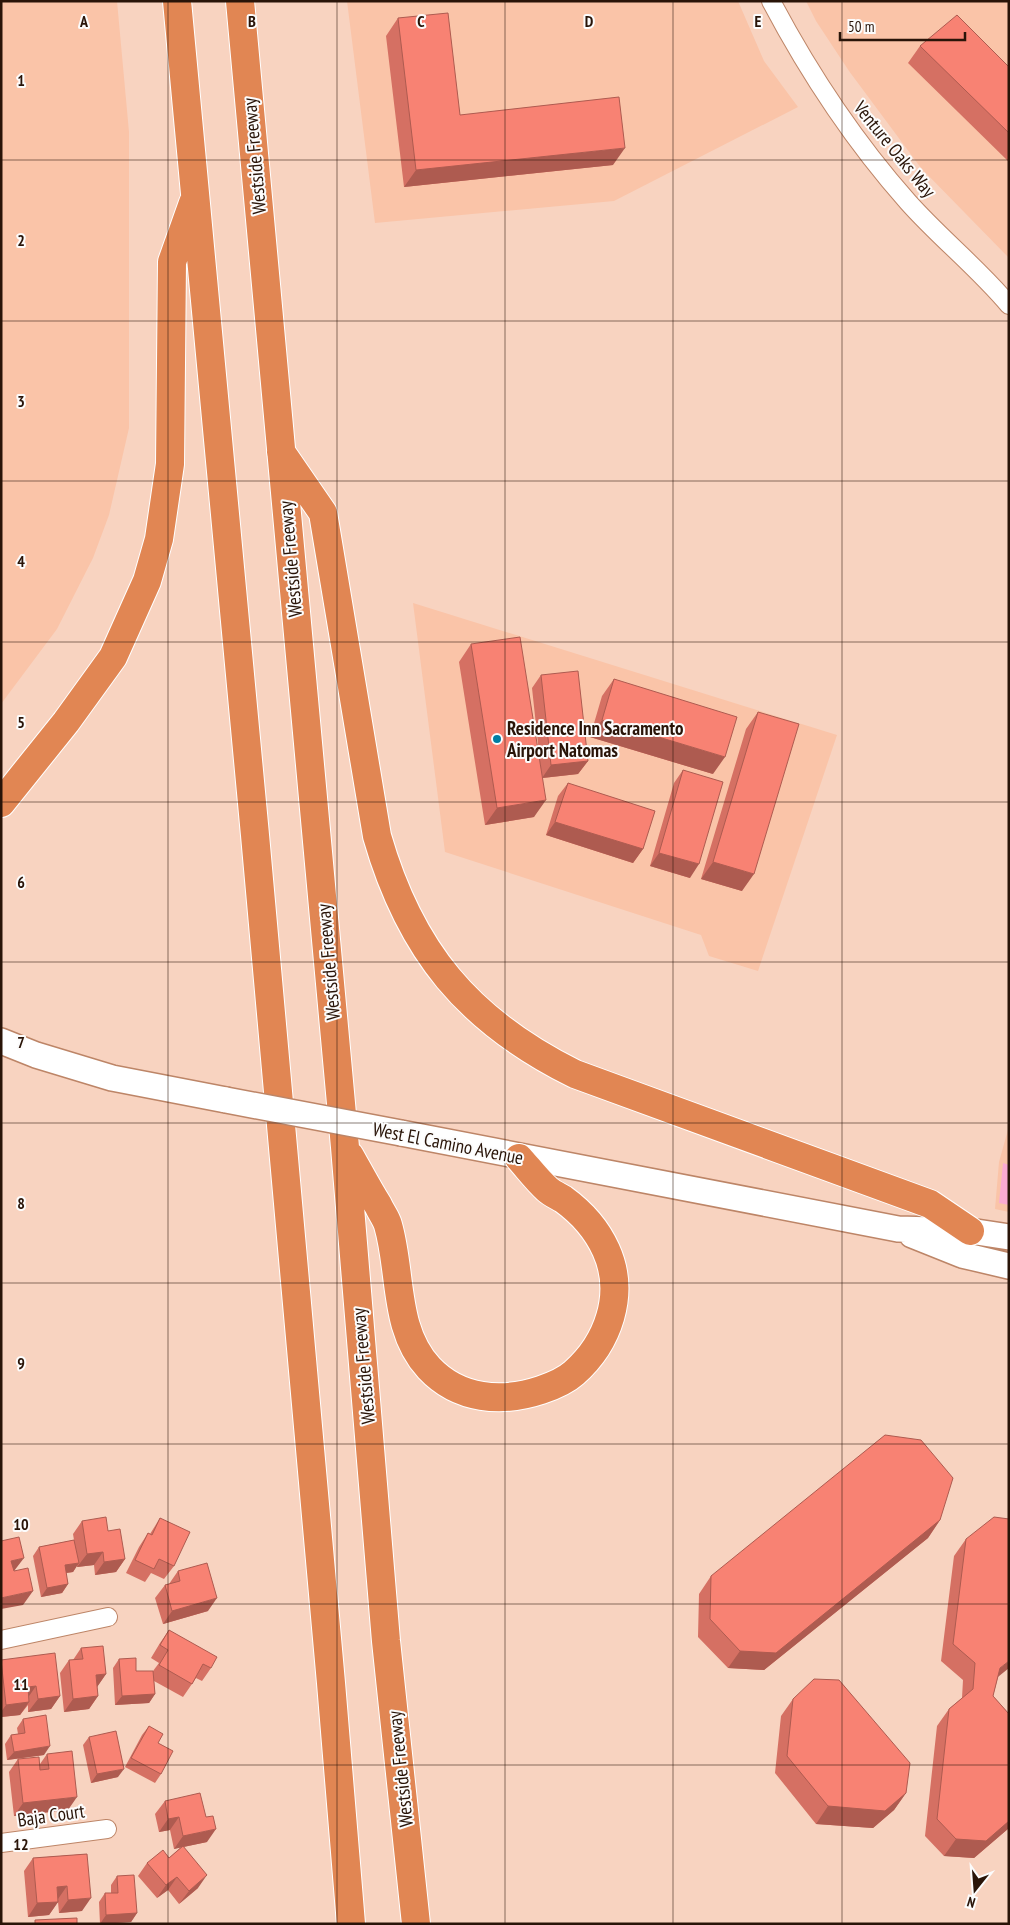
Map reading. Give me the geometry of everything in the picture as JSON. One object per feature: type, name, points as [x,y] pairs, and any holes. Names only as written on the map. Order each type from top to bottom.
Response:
[{"type":"highway","points":[[176,1],[196,195],[254,826],[351,1924]]},
{"type":"highway","name":"Westside Freeway","points":[[240,1],[345,1147],[385,1632],[416,1924]]},
{"type":"highway","points":[[1,803],[66,722],[113,657],[147,581],[160,539],[170,464],[172,262],[196,195]]},
{"type":"highway","points":[[280,451],[323,513],[377,836],[387,872],[401,906],[419,938],[453,984],[481,1013],[513,1038],[546,1060],[575,1074],[930,1204],[970,1230]]},
{"type":"highway","points":[[345,1147],[388,1224],[405,1326],[412,1344],[420,1358],[431,1370],[448,1383],[467,1392],[485,1397],[520,1396],[555,1385],[573,1374],[598,1346],[607,1328],[614,1301],[612,1267],[607,1251],[597,1233],[573,1207],[547,1189],[520,1158]]},
{"type":"main road","name":"West El Camino Avenue","points":[[1,1041],[36,1055],[112,1078],[520,1158],[898,1229],[970,1230],[1009,1237]]},
{"type":"main road","name":"West El Camino Avenue","points":[[898,1229],[962,1255],[1009,1266]]},
{"type":"street","name":"Venture Oaks Way","points":[[771,1],[790,38],[826,95],[865,150],[908,202],[955,251],[991,284],[1009,305]]},
{"type":"street","points":[[1,1640],[108,1617]]},
{"type":"street","name":"Baja Court","points":[[1,1843],[107,1829]]},
{"type":"shaded area","points":[[1,1],[117,1],[129,132],[129,428],[109,515],[93,558],[57,629],[1,704]]},
{"type":"shaded area","points":[[347,1],[738,1],[764,61],[798,107],[614,201],[375,223]]},
{"type":"shaded area","points":[[806,1],[1009,1],[1009,258],[921,168],[849,71],[816,21]]},
{"type":"shaded area","points":[[413,603],[837,735],[758,971],[709,956],[701,935],[445,852]]},
{"type":"shaded area","points":[[1009,1126],[1009,1212],[995,1209],[999,1162]]},
{"type":"shaded area","points":[[1003,1163],[1009,1165],[1009,1205],[999,1203]]},
{"type":"building","points":[[448,13],[460,115],[619,97],[625,148],[416,170],[398,18]]},
{"type":"building","points":[[957,15],[1009,67],[1009,133],[920,46]]},
{"type":"building","name":"Residence Inn Sacramento Airport Natomas","points":[[520,637],[546,800],[497,808],[471,644]]},
{"type":"building","name":"Residence Inn Sacramento Airport Natomas","points":[[578,671],[588,761],[551,765],[541,675]]},
{"type":"building","points":[[614,679],[737,717],[725,757],[602,720]]},
{"type":"building","name":"Residence Inn Sacramento Airport Natomas","points":[[758,712],[799,724],[754,874],[713,862]]},
{"type":"building","name":"Residence Inn Sacramento Airport Natomas","points":[[683,770],[723,782],[699,864],[659,853]]},
{"type":"building","points":[[568,783],[655,811],[643,849],[555,822]]},
{"type":"building","points":[[885,1435],[921,1440],[953,1478],[940,1520],[776,1653],[740,1651],[710,1619],[711,1576]]},
{"type":"building","points":[[106,1517],[108,1531],[120,1529],[125,1559],[104,1562],[103,1552],[87,1554],[82,1521]]},
{"type":"building","points":[[994,1517],[1009,1519],[1009,1661],[1000,1668],[993,1696],[1009,1714],[1009,1821],[986,1841],[956,1839],[937,1819],[949,1709],[973,1689],[975,1663],[953,1644],[966,1539]]},
{"type":"building","points":[[160,1518],[190,1532],[174,1566],[159,1559],[154,1569],[135,1560],[148,1533],[152,1535]]},
{"type":"building","points":[[19,1537],[24,1558],[11,1561],[14,1571],[28,1568],[33,1591],[1,1598],[1,1541]]},
{"type":"building","points":[[74,1540],[79,1563],[65,1565],[68,1584],[47,1588],[39,1547]]},
{"type":"building","points":[[207,1563],[217,1598],[172,1611],[165,1585],[180,1581],[178,1571]]},
{"type":"building","points":[[169,1630],[217,1657],[211,1668],[203,1664],[192,1684],[159,1665],[168,1650],[160,1645]]},
{"type":"building","points":[[103,1646],[106,1674],[96,1675],[98,1696],[73,1699],[69,1660],[83,1659],[81,1648]]},
{"type":"building","points":[[55,1653],[60,1696],[38,1699],[36,1686],[28,1687],[29,1702],[6,1705],[1,1660]]},
{"type":"building","points":[[136,1658],[136,1671],[153,1671],[155,1694],[122,1696],[119,1659]]},
{"type":"building","points":[[814,1679],[839,1680],[910,1763],[906,1793],[885,1811],[828,1806],[787,1756],[793,1699]]},
{"type":"building","points":[[46,1715],[50,1746],[14,1752],[11,1735],[25,1733],[23,1719]]},
{"type":"building","points":[[149,1726],[163,1734],[158,1743],[173,1751],[161,1774],[131,1758]]},
{"type":"building","points":[[116,1731],[124,1769],[97,1774],[89,1737]]},
{"type":"building","points":[[72,1751],[77,1797],[23,1803],[18,1759],[39,1757],[40,1770],[49,1769],[47,1754]]},
{"type":"building","points":[[200,1793],[206,1817],[213,1816],[216,1829],[183,1836],[179,1817],[168,1819],[165,1801]]},
{"type":"building","points":[[183,1846],[207,1875],[189,1891],[177,1877],[166,1885],[147,1863],[163,1850],[169,1858]]},
{"type":"building","points":[[87,1854],[91,1898],[68,1900],[67,1886],[57,1887],[58,1902],[37,1903],[33,1858]]},
{"type":"building","points":[[134,1875],[137,1913],[106,1915],[105,1893],[118,1893],[117,1876]]},
{"type":"building","points":[[77,1918],[77,1924],[35,1924],[35,1920]]},
{"type":"place","name":"Residence Inn Sacramento Airport Natomas","points":[[497,739]]}]
